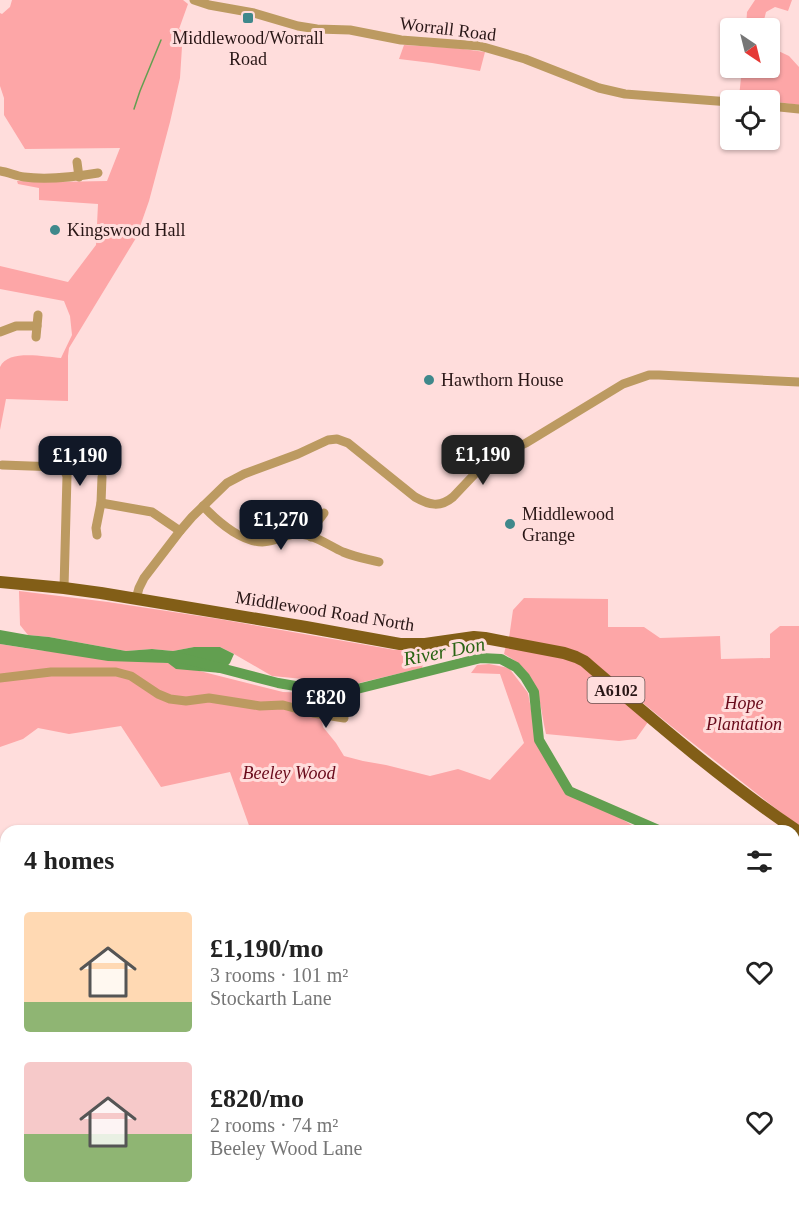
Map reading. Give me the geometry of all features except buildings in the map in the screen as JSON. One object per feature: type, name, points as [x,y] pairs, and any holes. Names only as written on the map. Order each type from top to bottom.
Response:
[{"type":"main road","name":"Middlewood Road North","points":[[0,582],[64,588],[136,599],[400,644],[425,644],[474,637],[550,650],[576,657],[584,661],[629,701],[734,786],[789,825]]},
{"type":"street","name":"Worrall Road","points":[[194,0],[308,28],[350,30],[401,40],[480,46],[525,59],[612,92],[720,101]]},
{"type":"street","points":[[780,107],[799,110]]},
{"type":"street","points":[[77,162],[79,177]]},
{"type":"street","points":[[0,171],[23,177],[65,178],[98,173]]},
{"type":"street","points":[[36,337],[38,315]]},
{"type":"street","points":[[0,332],[16,326],[37,326]]},
{"type":"street","points":[[136,599],[144,578],[180,531],[218,491],[234,479],[328,440],[337,439],[348,443],[415,497],[428,504],[438,505],[453,497],[488,460],[526,443],[610,391],[639,378],[659,375],[799,382]]},
{"type":"street","points":[[2,465],[62,468],[66,472],[64,588]]},
{"type":"street","points":[[97,536],[102,477]]},
{"type":"street","points":[[101,503],[152,512],[180,531]]},
{"type":"street","points":[[203,506],[231,531],[250,539],[268,542],[296,534],[311,537],[355,556],[379,562]]},
{"type":"street","points":[[311,537],[315,525],[324,513]]},
{"type":"street","points":[[0,678],[51,672],[116,672],[131,676],[170,699],[186,701],[209,698],[260,706],[283,705],[344,718]]},
{"type":"green space","points":[[12,0],[183,0],[188,4],[179,29],[183,31],[180,78],[149,201],[136,238],[69,348],[68,401],[6,399],[0,430],[0,367],[4,361],[27,355],[61,358],[72,335],[70,316],[64,301],[0,289],[0,266],[68,282],[96,245],[98,204],[39,200],[39,188],[18,184],[17,181],[107,181],[120,148],[25,149],[4,115],[4,98],[0,86],[0,13],[2,14],[10,7]]},
{"type":"green space","points":[[755,0],[792,0],[788,11],[775,7],[766,12],[764,18],[747,18],[747,12]]},
{"type":"green space","points":[[404,45],[485,52],[480,71],[399,59]]},
{"type":"green space","points":[[780,52],[789,56],[799,67],[799,105],[780,102],[780,90],[740,90],[741,78],[780,78]]},
{"type":"green space","points":[[19,591],[219,619],[395,650],[427,648],[422,668],[355,684],[272,676],[220,647],[194,647],[173,651],[152,649],[126,651],[28,635],[20,625]]},
{"type":"green space","name":"Hope Plantation","points":[[524,598],[608,599],[608,627],[644,627],[660,638],[720,636],[721,659],[770,658],[770,634],[780,626],[799,626],[799,825],[593,662],[509,638],[513,610]]},
{"type":"green space","name":"Beeley Wood","points":[[0,644],[37,650],[168,663],[283,692],[347,694],[345,705],[321,716],[323,727],[344,756],[430,776],[458,769],[490,780],[524,743],[500,674],[471,673],[477,665],[489,664],[509,668],[528,693],[534,725],[555,775],[588,799],[632,825],[249,825],[230,772],[161,787],[121,726],[69,734],[38,728],[23,739],[0,747]]},
{"type":"green space","points":[[506,645],[554,654],[581,664],[648,722],[636,739],[619,741],[546,734],[536,688],[525,670],[504,654]]},
{"type":"shaded area","points":[[0,630],[126,651],[152,649],[173,651],[194,647],[220,647],[234,654],[221,673],[176,669],[168,663],[108,661],[0,644]]},
{"type":"waterway","points":[[134,109],[161,40]]},
{"type":"waterway","name":"River Don","points":[[174,658],[313,689],[357,689],[481,658],[501,659],[516,667],[534,692],[539,740],[569,791],[647,825]]},
{"type":"place","name":"Middlewood/Worrall Road","points":[[248,18]]},
{"type":"place","name":"Kingswood Hall","points":[[55,230]]},
{"type":"place","name":"Hawthorn House","points":[[429,380]]},
{"type":"place","name":"Middlewood Grange","points":[[510,524]]}]
